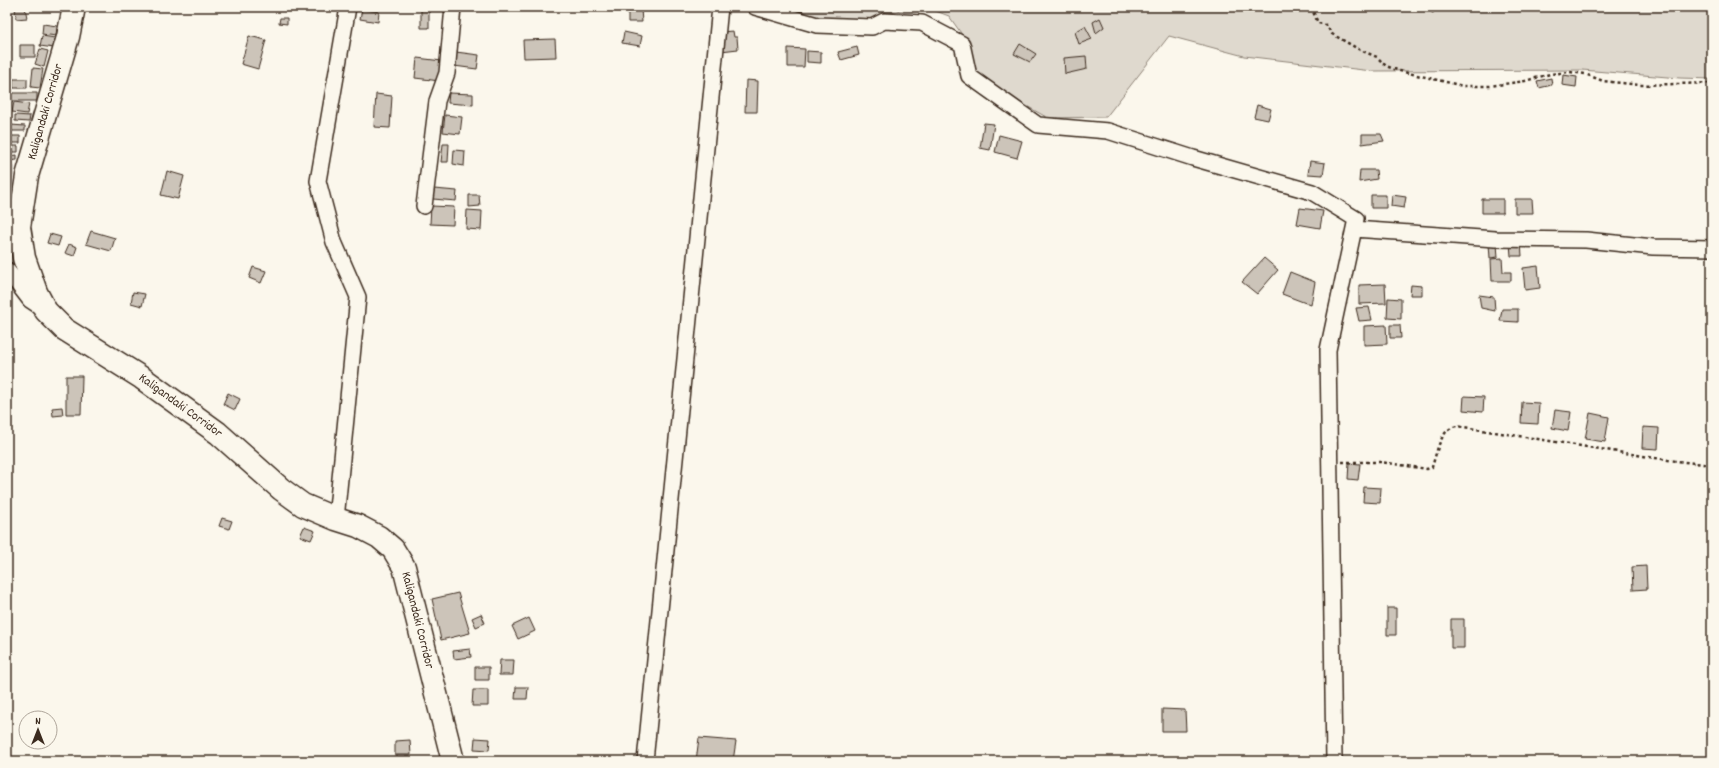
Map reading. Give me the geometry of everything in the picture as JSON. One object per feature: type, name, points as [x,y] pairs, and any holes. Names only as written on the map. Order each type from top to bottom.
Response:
[{"type":"main road","name":"Kaligandaki Corridor","points":[[74,7],[68,37],[27,176],[19,227],[24,258],[36,292],[46,311],[64,329],[142,378],[218,433],[281,489],[303,505],[336,519],[358,526],[379,537],[393,549],[404,566],[452,761]]},
{"type":"street","points":[[336,519],[358,297],[334,242],[318,181],[348,7]]},
{"type":"street","points":[[424,206],[437,101],[447,73],[453,7]]},
{"type":"street","points":[[645,761],[720,7]]},
{"type":"street","points":[[755,7],[818,25],[872,27],[884,21],[922,23],[962,44],[969,76],[1038,125],[1108,131],[1193,158],[1312,192],[1356,219],[1328,350],[1334,761]]},
{"type":"street","points":[[1354,229],[1495,239],[1586,240],[1653,247],[1712,248]]},
{"type":"street","points":[[7,270],[30,300],[46,311]]},
{"type":"path","points":[[1311,7],[1318,23],[1326,26],[1332,34],[1360,50],[1377,57],[1386,66],[1447,83],[1463,86],[1490,86],[1525,81],[1550,74],[1570,72],[1585,74],[1603,81],[1640,85],[1712,83]]},
{"type":"path","points":[[1432,13],[1435,7]]},
{"type":"path","points":[[1330,462],[1381,462],[1427,469],[1432,467],[1441,439],[1446,431],[1457,426],[1668,460],[1712,465]]},
{"type":"shaded area","points":[[773,7],[1712,7],[1712,79],[1680,78],[1582,70],[1372,71],[1244,56],[1169,36],[1106,117],[1048,118],[975,77],[963,36],[949,16],[933,10],[900,10],[863,22],[818,19]]},
{"type":"building","points":[[15,7],[25,7],[27,18],[16,19]]},
{"type":"building","points":[[421,7],[429,7],[429,28],[421,28]]},
{"type":"building","points":[[362,9],[379,12],[378,22],[360,19]]},
{"type":"building","points":[[641,9],[642,22],[628,22],[628,10]]},
{"type":"building","points":[[280,18],[287,18],[287,24],[279,23]]},
{"type":"building","points":[[1100,18],[1104,27],[1096,33],[1093,22]]},
{"type":"building","points":[[43,24],[57,26],[56,36],[42,34]]},
{"type":"building","points":[[1085,26],[1092,39],[1079,44],[1075,32]]},
{"type":"building","points":[[733,31],[734,37],[737,37],[738,49],[721,51],[720,32]]},
{"type":"building","points":[[624,32],[642,36],[640,46],[622,43]]},
{"type":"building","points":[[42,36],[55,38],[54,48],[40,46]]},
{"type":"building","points":[[249,36],[266,40],[258,69],[241,64]]},
{"type":"building","points":[[555,39],[556,57],[524,58],[523,40]]},
{"type":"building","points":[[1020,44],[1036,54],[1030,62],[1014,54]]},
{"type":"building","points":[[20,45],[35,45],[35,57],[20,57]]},
{"type":"building","points":[[857,47],[859,55],[841,60],[838,52]]},
{"type":"building","points":[[788,48],[805,49],[804,67],[788,67]]},
{"type":"building","points":[[40,49],[48,51],[44,67],[35,64]]},
{"type":"building","points":[[807,51],[821,52],[821,63],[807,62]]},
{"type":"building","points":[[456,52],[479,55],[477,69],[454,66]]},
{"type":"building","points":[[1086,56],[1087,69],[1065,74],[1064,58]]},
{"type":"building","points":[[417,58],[442,61],[440,81],[415,78]]},
{"type":"building","points":[[33,68],[43,69],[40,88],[31,87]]},
{"type":"building","points":[[1563,75],[1577,77],[1576,87],[1562,85]]},
{"type":"building","points":[[1551,78],[1552,85],[1539,88],[1537,81]]},
{"type":"building","points":[[13,79],[27,79],[27,88],[13,88]]},
{"type":"building","points":[[746,80],[758,81],[757,112],[745,112]]},
{"type":"building","points":[[11,93],[37,93],[37,101],[11,101]]},
{"type":"building","points":[[449,93],[473,94],[473,105],[448,103]]},
{"type":"building","points":[[376,94],[392,96],[390,128],[374,127]]},
{"type":"building","points":[[14,102],[29,104],[27,114],[12,112]]},
{"type":"building","points":[[1257,105],[1271,109],[1268,120],[1254,117]]},
{"type":"building","points":[[15,115],[30,116],[29,122],[15,121]]},
{"type":"building","points":[[445,115],[462,117],[460,134],[443,132]]},
{"type":"building","points":[[984,123],[994,124],[990,150],[980,148]]},
{"type":"building","points":[[11,125],[25,126],[25,131],[11,131]]},
{"type":"building","points":[[1362,134],[1381,134],[1384,141],[1362,144]]},
{"type":"building","points":[[999,135],[1022,141],[1017,158],[995,152]]},
{"type":"building","points":[[7,136],[20,136],[20,143],[7,143]]},
{"type":"building","points":[[443,144],[449,144],[448,162],[441,162]]},
{"type":"building","points":[[7,146],[18,146],[18,152],[7,152]]},
{"type":"building","points":[[454,150],[465,151],[464,166],[453,164]]},
{"type":"building","points":[[17,155],[17,160],[7,161],[7,156]]},
{"type":"building","points":[[1310,161],[1325,163],[1323,175],[1308,174]]},
{"type":"building","points":[[12,166],[12,176],[7,176],[7,167]]},
{"type":"building","points":[[1360,170],[1376,170],[1377,179],[1359,182]]},
{"type":"building","points":[[167,171],[184,176],[178,199],[161,195]]},
{"type":"building","points":[[434,189],[457,191],[456,201],[433,199]]},
{"type":"building","points":[[469,195],[479,195],[480,206],[469,207]]},
{"type":"building","points":[[1371,195],[1386,195],[1386,208],[1371,208]]},
{"type":"building","points":[[1392,195],[1406,197],[1404,208],[1391,206]]},
{"type":"building","points":[[1482,199],[1503,199],[1503,213],[1482,213]]},
{"type":"building","points":[[1515,199],[1532,199],[1533,213],[1515,213]]},
{"type":"building","points":[[431,206],[454,207],[453,225],[430,224]]},
{"type":"building","points":[[1300,208],[1323,211],[1320,228],[1297,224]]},
{"type":"building","points":[[467,210],[482,211],[481,230],[466,229]]},
{"type":"building","points":[[91,231],[115,238],[111,251],[86,244]]},
{"type":"building","points":[[50,234],[61,237],[58,246],[47,243]]},
{"type":"building","points":[[1521,242],[1522,256],[1511,256],[1510,243]]},
{"type":"building","points":[[69,244],[77,247],[74,256],[65,253]]},
{"type":"building","points":[[1489,244],[1497,244],[1498,257],[1490,258]]},
{"type":"building","points":[[1264,258],[1278,270],[1257,294],[1242,282]]},
{"type":"building","points":[[1502,258],[1503,272],[1511,272],[1511,281],[1492,281],[1491,259]]},
{"type":"building","points":[[1538,266],[1540,288],[1525,290],[1523,268]]},
{"type":"building","points":[[253,267],[266,271],[261,283],[249,278]]},
{"type":"building","points":[[1290,272],[1315,282],[1311,305],[1282,294]]},
{"type":"building","points":[[1385,284],[1386,303],[1359,304],[1359,285]]},
{"type":"building","points":[[1411,285],[1422,286],[1422,295],[1410,295]]},
{"type":"building","points":[[133,292],[145,294],[142,306],[131,303]]},
{"type":"building","points":[[1479,295],[1494,297],[1495,311],[1481,308]]},
{"type":"building","points":[[1388,298],[1401,299],[1401,319],[1387,318]]},
{"type":"building","points":[[1369,307],[1372,320],[1359,321],[1356,308]]},
{"type":"building","points":[[1502,309],[1518,309],[1518,322],[1500,321]]},
{"type":"building","points":[[1386,325],[1387,344],[1364,345],[1364,326]]},
{"type":"building","points":[[1390,325],[1400,325],[1401,338],[1390,338]]},
{"type":"building","points":[[66,376],[82,376],[81,414],[66,414]]},
{"type":"building","points":[[228,393],[240,399],[235,410],[223,404]]},
{"type":"building","points":[[1464,396],[1484,397],[1483,412],[1463,410]]},
{"type":"building","points":[[1522,402],[1539,403],[1538,424],[1521,423]]},
{"type":"building","points":[[62,407],[63,415],[53,416],[52,408]]},
{"type":"building","points":[[1555,410],[1571,412],[1568,431],[1552,428]]},
{"type":"building","points":[[1590,413],[1609,417],[1605,442],[1585,439]]},
{"type":"building","points":[[1643,427],[1659,428],[1658,449],[1642,448]]},
{"type":"building","points":[[1349,463],[1360,464],[1358,480],[1348,479]]},
{"type":"building","points":[[1364,487],[1381,488],[1380,503],[1363,502]]},
{"type":"building","points":[[222,518],[232,521],[229,529],[219,526]]},
{"type":"building","points":[[304,527],[315,531],[311,540],[300,536]]},
{"type":"building","points":[[1646,566],[1647,589],[1633,590],[1632,567]]},
{"type":"building","points":[[458,593],[470,633],[441,640],[432,599]]},
{"type":"building","points":[[1387,608],[1396,608],[1396,635],[1387,635]]},
{"type":"building","points":[[481,614],[485,623],[476,627],[472,618]]},
{"type":"building","points":[[529,618],[535,631],[518,639],[512,626]]},
{"type":"building","points":[[1451,619],[1464,619],[1464,648],[1451,648]]},
{"type":"building","points":[[470,649],[471,657],[454,659],[453,651]]},
{"type":"building","points":[[500,660],[514,660],[513,675],[499,675]]},
{"type":"building","points":[[475,667],[489,667],[489,680],[475,680]]},
{"type":"building","points":[[516,687],[528,687],[527,699],[515,699]]},
{"type":"building","points":[[473,690],[488,690],[488,706],[472,706]]},
{"type":"building","points":[[1162,709],[1185,710],[1186,731],[1162,731]]},
{"type":"building","points":[[475,738],[490,739],[489,750],[474,749]]},
{"type":"building","points":[[699,738],[736,741],[733,761],[696,761]]},
{"type":"building","points":[[410,740],[411,755],[395,755],[395,741]]},
{"type":"building","points":[[485,759],[500,759],[500,761],[485,761]]}]
